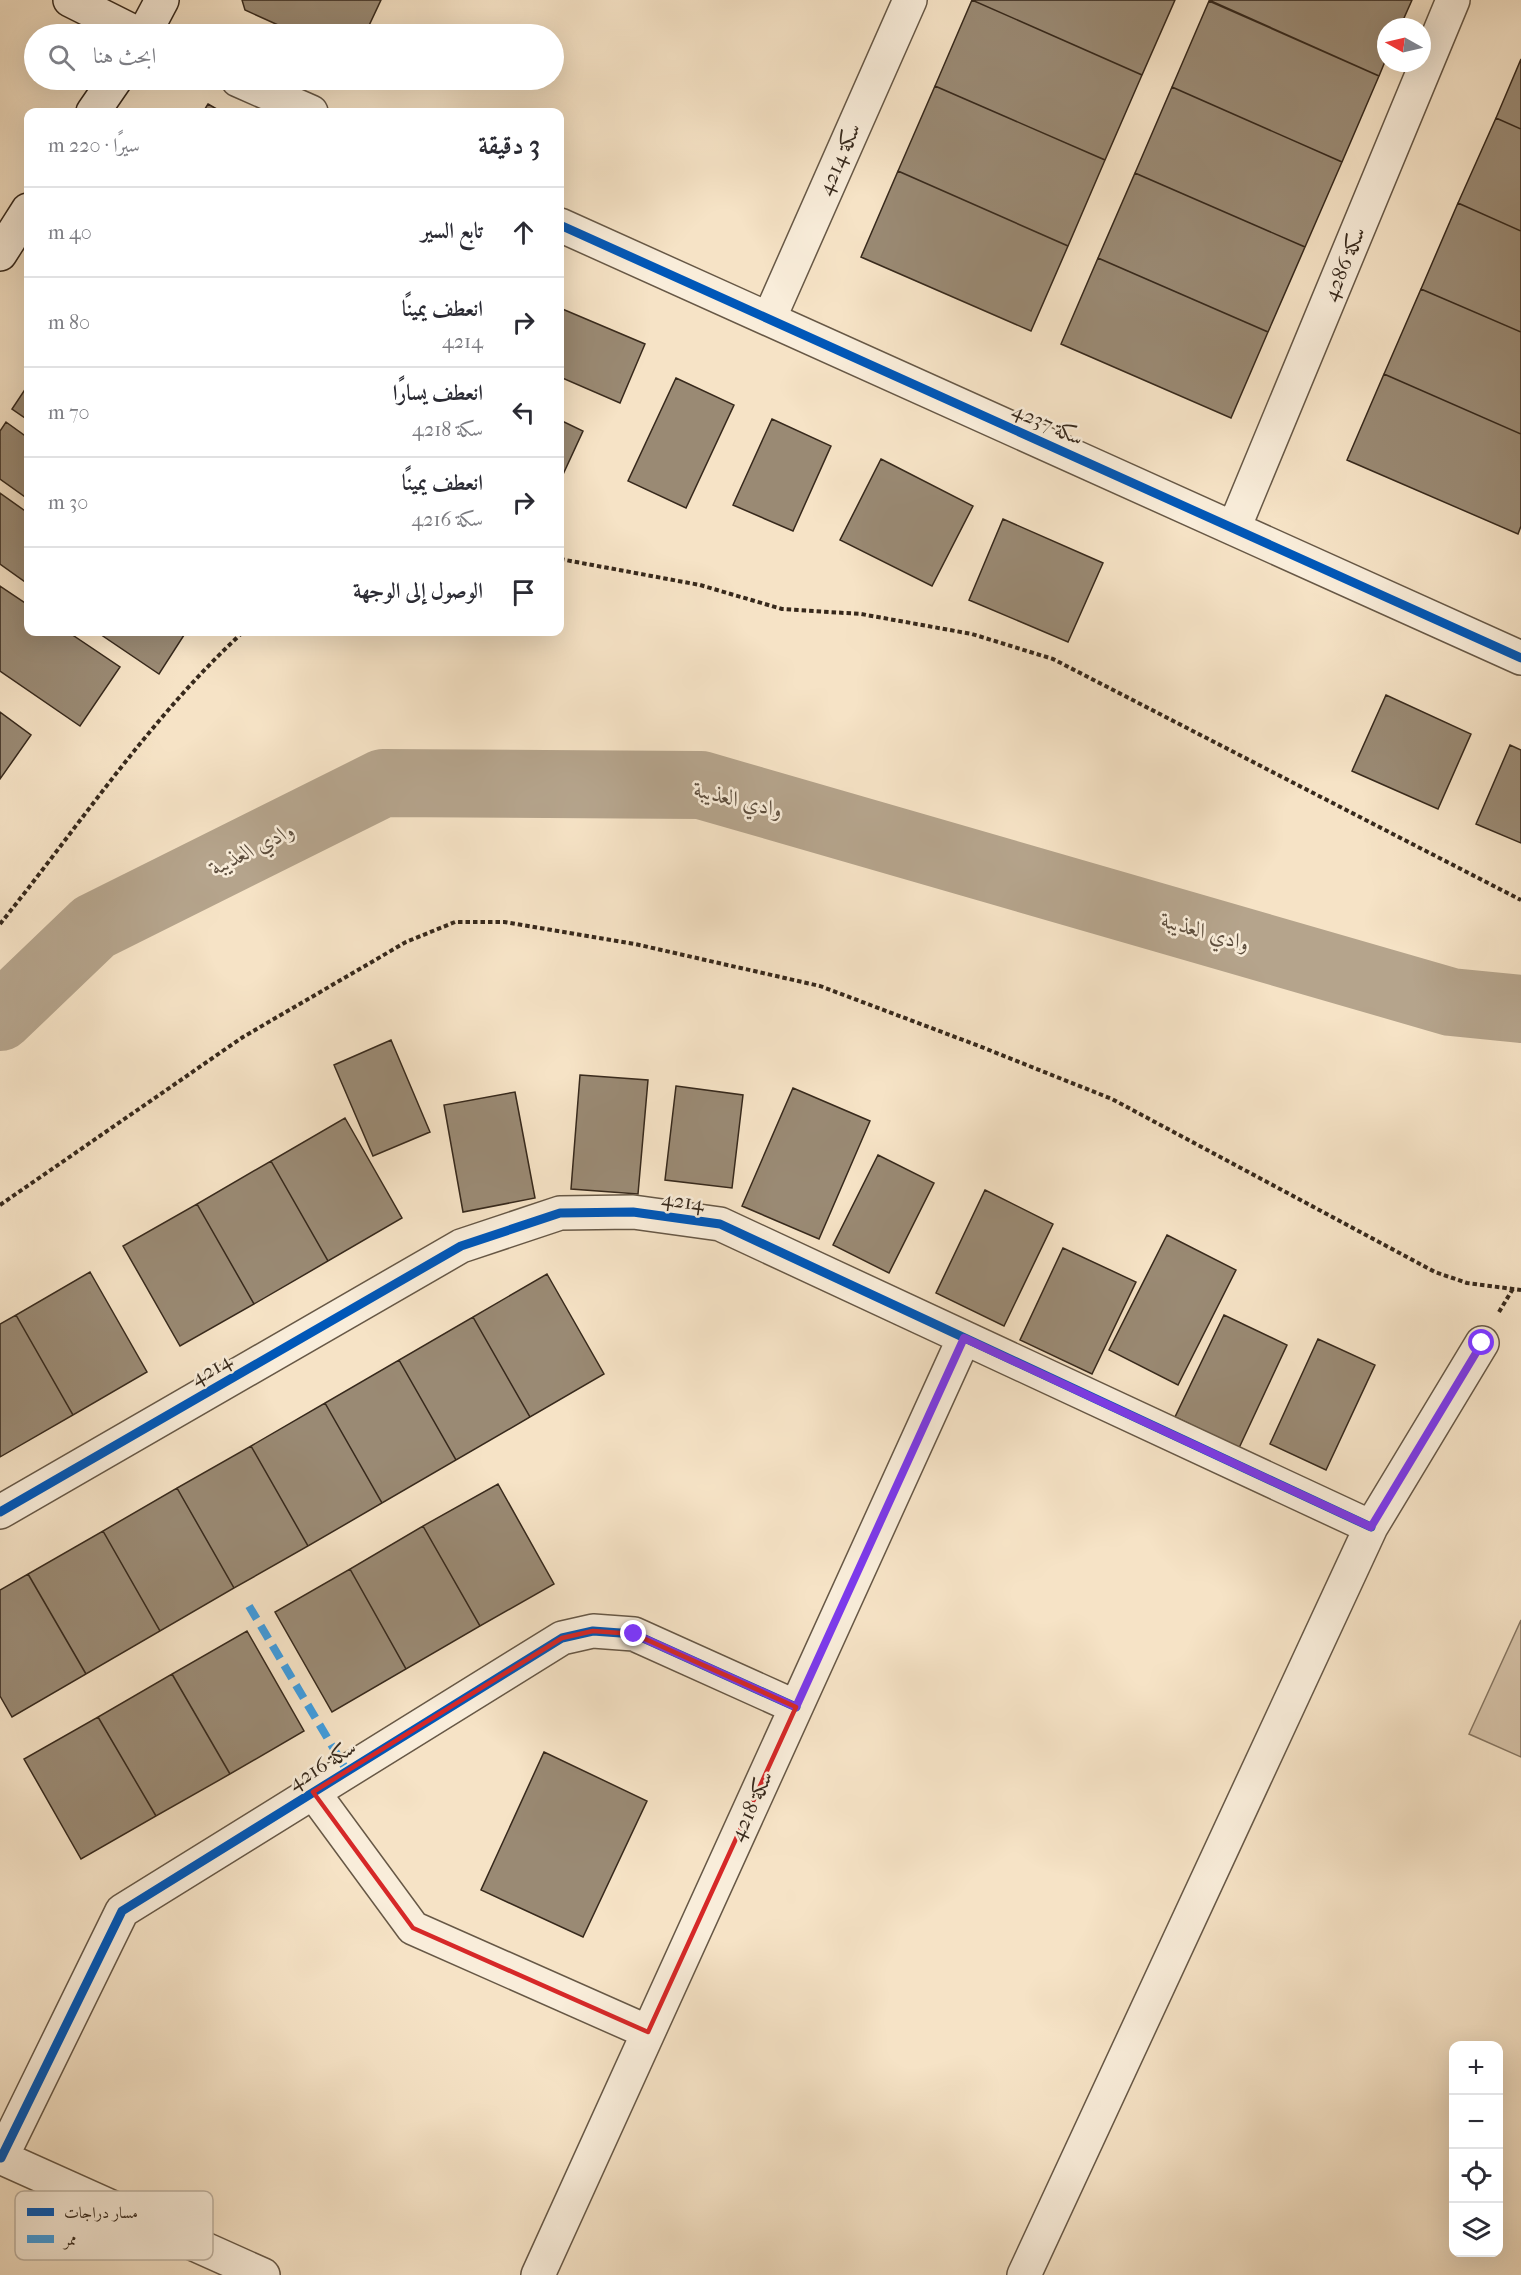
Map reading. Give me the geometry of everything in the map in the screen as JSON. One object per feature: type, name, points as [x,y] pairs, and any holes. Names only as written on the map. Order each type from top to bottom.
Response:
[{"type":"street","points":[[70,0],[118,24]]},
{"type":"street","points":[[149,24],[162,0]]},
{"type":"street","name":"سكة 4214","points":[[769,319],[910,0]]},
{"type":"street","name":"سكة 4286","points":[[1234,528],[1453,0]]},
{"type":"street","points":[[96,108],[108,90]]},
{"type":"street","points":[[260,90],[302,108]]},
{"type":"street","points":[[0,254],[24,216]]},
{"type":"street","name":"سكة 4237","points":[[564,227],[1521,658]]},
{"type":"street","name":"4214","points":[[0,1512],[461,1245],[560,1213],[633,1212],[720,1224],[1371,1527]]},
{"type":"street","name":"سكة 4218","points":[[538,2275],[964,1338]]},
{"type":"street","points":[[1024,2275],[1371,1527],[1482,1343]]},
{"type":"street","name":"سكة 4216","points":[[0,2158],[122,1911],[562,1638],[592,1631],[634,1634],[796,1707]]},
{"type":"street","name":"سكة 4216","points":[[313,1792],[413,1928],[648,2032]]},
{"type":"street","points":[[0,2158],[74,2191]]},
{"type":"street","points":[[213,2253],[263,2275]]},
{"type":"path","points":[[564,560],[700,585],[782,609],[861,614],[972,634],[1053,659],[1521,900]]},
{"type":"path","points":[[0,924],[139,745],[207,665],[239,636]]},
{"type":"path","points":[[0,1205],[243,1037],[406,942],[455,922],[504,922],[635,944],[820,986],[1112,1099],[1435,1272],[1467,1283],[1521,1290]]},
{"type":"highlighted area","points":[[593,1631],[634,1634],[796,1707],[648,2032],[413,1928],[313,1792],[562,1638]]},
{"type":"shaded area","points":[[1521,1620],[1521,1757],[1469,1734]]},
{"type":"building","points":[[242,0],[381,0],[370,24],[276,24],[245,10]]},
{"type":"building","points":[[972,0],[1142,75],[1105,160],[935,86]]},
{"type":"building","points":[[972,0],[1175,0],[1142,75]]},
{"type":"building","points":[[1209,0],[1412,0],[1404,18],[1377,18],[1377,72],[1381,72],[1379,76]]},
{"type":"building","points":[[1209,1],[1379,76],[1342,162],[1172,87]]},
{"type":"building","points":[[1521,59],[1521,129],[1496,118]]},
{"type":"building","points":[[935,86],[1105,160],[1068,246],[898,171]]},
{"type":"building","points":[[1172,87],[1342,162],[1305,247],[1135,173]]},
{"type":"building","points":[[1496,118],[1521,129],[1521,231],[1458,203]]},
{"type":"building","points":[[898,171],[1068,246],[1031,331],[861,257]]},
{"type":"building","points":[[1135,173],[1305,247],[1268,332],[1098,258]]},
{"type":"building","points":[[1458,203],[1521,231],[1521,332],[1421,289]]},
{"type":"building","points":[[1098,258],[1268,332],[1231,418],[1061,344]]},
{"type":"building","points":[[1421,289],[1521,332],[1521,434],[1384,374]]},
{"type":"building","points":[[564,310],[645,344],[620,403],[564,379]]},
{"type":"building","points":[[1384,374],[1521,434],[1521,526],[1518,534],[1347,460]]},
{"type":"building","points":[[676,378],[734,405],[686,508],[628,481]]},
{"type":"building","points":[[24,391],[24,417],[12,409]]},
{"type":"building","points":[[772,419],[831,446],[793,531],[733,505]]},
{"type":"building","points":[[6,422],[24,435],[24,496],[0,479],[0,431]]},
{"type":"building","points":[[564,422],[583,431],[564,472]]},
{"type":"building","points":[[881,459],[973,506],[932,586],[840,540]]},
{"type":"building","points":[[0,493],[24,510],[24,581],[0,564]]},
{"type":"building","points":[[1003,519],[1103,563],[1068,642],[969,600]]},
{"type":"building","points":[[0,586],[24,602],[24,636],[74,636],[120,667],[80,726],[0,671]]},
{"type":"building","points":[[103,636],[183,636],[159,674]]},
{"type":"building","points":[[1386,695],[1471,734],[1438,809],[1352,771]]},
{"type":"building","points":[[0,712],[31,735],[0,779]]},
{"type":"building","points":[[1510,745],[1521,750],[1521,843],[1476,824]]},
{"type":"building","points":[[391,1040],[430,1132],[373,1156],[334,1065]]},
{"type":"building","points":[[580,1075],[648,1080],[638,1194],[571,1189]]},
{"type":"building","points":[[676,1086],[743,1095],[732,1188],[665,1180]]},
{"type":"building","points":[[793,1088],[870,1121],[819,1239],[742,1206]]},
{"type":"building","points":[[515,1092],[535,1198],[463,1212],[444,1105]]},
{"type":"building","points":[[345,1118],[402,1218],[328,1261],[271,1161]]},
{"type":"building","points":[[878,1155],[934,1183],[889,1273],[833,1245]]},
{"type":"building","points":[[271,1161],[328,1261],[254,1304],[197,1204]]},
{"type":"building","points":[[985,1190],[1053,1224],[1004,1326],[936,1293]]},
{"type":"building","points":[[197,1204],[254,1304],[180,1346],[123,1246]]},
{"type":"building","points":[[1167,1235],[1236,1270],[1178,1385],[1109,1350]]},
{"type":"building","points":[[1063,1248],[1136,1282],[1092,1374],[1020,1340]]},
{"type":"building","points":[[90,1272],[147,1372],[73,1415],[16,1315]]},
{"type":"building","points":[[547,1274],[604,1374],[530,1417],[473,1317]]},
{"type":"building","points":[[16,1315],[73,1415],[0,1457],[0,1324]]},
{"type":"building","points":[[1224,1315],[1287,1345],[1239,1448],[1175,1417]]},
{"type":"building","points":[[473,1317],[530,1417],[456,1460],[399,1360]]},
{"type":"building","points":[[1318,1339],[1375,1365],[1326,1470],[1270,1444]]},
{"type":"building","points":[[399,1360],[456,1460],[382,1503],[325,1403]]},
{"type":"building","points":[[325,1403],[382,1503],[308,1546],[251,1446]]},
{"type":"building","points":[[251,1446],[308,1546],[234,1588],[177,1488]]},
{"type":"building","points":[[498,1484],[554,1584],[480,1626],[423,1526]]},
{"type":"building","points":[[177,1488],[234,1588],[160,1631],[103,1531]]},
{"type":"building","points":[[423,1526],[480,1626],[406,1669],[350,1569]]},
{"type":"building","points":[[103,1531],[160,1631],[86,1674],[28,1574]]},
{"type":"building","points":[[350,1569],[406,1669],[332,1712],[275,1612]]},
{"type":"building","points":[[28,1574],[86,1674],[12,1717],[0,1696],[0,1590]]},
{"type":"building","points":[[247,1631],[304,1731],[230,1774],[172,1674]]},
{"type":"building","points":[[172,1674],[230,1774],[156,1816],[98,1717]]},
{"type":"building","points":[[98,1717],[156,1816],[81,1859],[24,1759]]},
{"type":"building","points":[[544,1752],[647,1801],[583,1937],[481,1890]]},
{"type":"waterway","name":"وادي العذيبة","points":[[0,1017],[94,927],[383,783],[701,785],[1451,1002],[1521,1009]]},
{"type":"marked path","points":[[249,1606],[347,1771]]},
{"type":"cycle path","points":[[564,227],[1521,658]]},
{"type":"cycle path","points":[[0,1512],[461,1246],[560,1213],[633,1212],[720,1224],[1371,1527]]},
{"type":"cycle path","points":[[1,2158],[122,1911],[562,1638],[593,1631],[634,1634],[796,1707]]},
{"type":"route","points":[[634,1634],[796,1707],[964,1338],[1371,1527],[1482,1343]]}]
